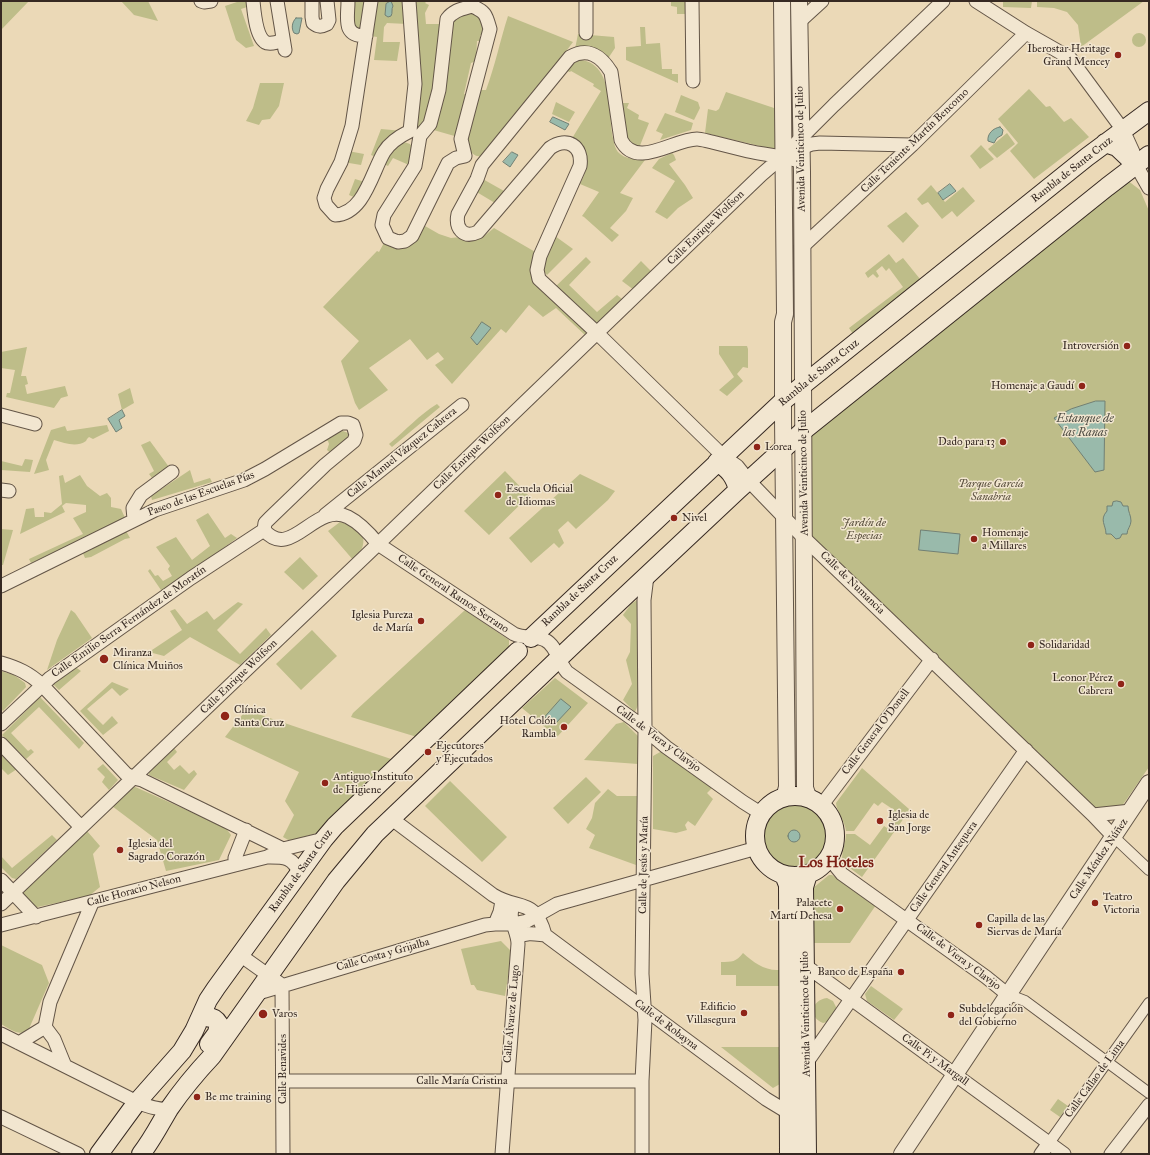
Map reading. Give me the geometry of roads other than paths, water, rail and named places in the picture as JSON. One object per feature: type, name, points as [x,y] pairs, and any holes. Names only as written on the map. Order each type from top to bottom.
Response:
[{"type":"main road","name":"Rambla de Santa Cruz","points":[[531,638],[783,401],[1105,143],[1149,111]]},
{"type":"main road","points":[[141,1154],[154,1136],[169,1110],[198,1070],[212,1056],[255,994],[276,980],[343,872],[370,839],[646,576],[803,431],[1142,160],[1117,147],[1105,143]]},
{"type":"main road","points":[[720,459],[732,475],[744,486]]},
{"type":"main road","name":"Rambla de Santa Cruz","points":[[99,1154],[137,1102],[182,1051],[212,994],[324,839],[335,826],[518,651]]},
{"type":"main road","points":[[797,797],[815,802],[832,820],[835,829],[835,840],[829,858],[817,870],[808,874],[796,876],[784,875],[772,869],[762,859],[756,848],[756,827],[762,814],[771,805],[784,798],[797,797]]},
{"type":"main road","name":"Avenida Veinticinco de Julio","points":[[807,1154],[804,887],[808,874]]},
{"type":"main road","name":"Avenida Veinticinco de Julio","points":[[784,875],[788,885],[789,1154]]},
{"type":"main road","points":[[198,1070],[204,1052],[219,1028],[219,1024],[216,1019],[209,1017],[200,1018]]},
{"type":"street","points":[[201,1],[211,1]]},
{"type":"street","points":[[253,1],[257,26],[261,38],[266,43],[284,45],[277,1]]},
{"type":"street","points":[[312,1],[313,23],[318,26],[323,26],[327,24],[329,20],[327,1]]},
{"type":"street","points":[[348,1],[348,28],[352,33],[358,36],[366,36]]},
{"type":"street","points":[[371,1],[352,126],[342,162],[327,189],[324,198],[326,205],[335,215],[344,214],[350,210],[366,192],[384,151],[395,139],[415,134],[430,124],[439,90],[447,20],[459,9],[472,6],[482,10],[487,18],[490,29],[461,139],[465,156]]},
{"type":"street","points":[[409,1],[415,84],[414,166],[384,215],[382,226],[388,238],[398,242],[405,241],[412,236],[448,163],[456,158],[465,156],[482,165]]},
{"type":"street","points":[[586,1],[586,33]]},
{"type":"street","points":[[692,1],[693,82]]},
{"type":"street","name":"Avenida Veinticinco de Julio","points":[[782,1],[785,306],[783,401],[787,787],[784,798]]},
{"type":"street","name":"Avenida Veinticinco de Julio","points":[[799,1],[805,788],[815,802]]},
{"type":"street","points":[[799,22],[822,1]]},
{"type":"street","name":"Calle Enrique Wolfson","points":[[1,904],[761,175],[783,156],[801,149],[943,1]]},
{"type":"street","points":[[976,1],[1026,33],[1070,58],[1122,130],[1133,152],[1142,160],[1149,188]]},
{"type":"street","name":"Calle Teniente Martín Bencomo","points":[[802,247],[912,145],[1026,33]]},
{"type":"street","points":[[720,459],[596,332],[539,279],[537,270],[540,256],[577,174],[581,158],[578,150],[573,144],[564,143],[556,144],[550,148],[478,232],[470,234],[463,233],[458,228],[458,214],[477,178],[482,165],[570,57],[583,53],[593,54],[600,58],[606,63],[611,72],[621,140],[624,146],[630,150],[642,153],[651,153],[682,141],[697,139],[761,154],[783,156],[812,144],[820,143],[912,145]]},
{"type":"street","name":"Calle Manuel Vázquez Cabrera","points":[[325,515],[462,405]]},
{"type":"street","points":[[1,415],[35,424]]},
{"type":"street","name":"Paseo de las Escuelas Pías","points":[[172,472],[141,495],[133,508],[134,519],[155,510],[244,480],[264,470],[341,423],[353,425],[356,435],[354,441],[325,465],[270,518],[266,523],[264,530]]},
{"type":"street","name":"Calle de Numancia","points":[[744,486],[784,516],[804,538],[932,659],[1149,870]]},
{"type":"street","points":[[342,502],[342,510],[348,517],[365,530],[378,544]]},
{"type":"street","points":[[264,530],[268,535],[275,538],[281,540],[288,539],[325,515],[348,517]]},
{"type":"street","points":[[1,586],[134,519]]},
{"type":"street","name":"Calle Emilio Serra Fernández de Moratín","points":[[1,724],[50,678],[191,578],[264,530]]},
{"type":"street","name":"Calle General Ramos Serrano","points":[[378,544],[514,634],[520,637],[543,639],[550,643],[558,660]]},
{"type":"street","name":"Calle de Jesús y María","points":[[642,1154],[644,1030],[642,974],[645,729],[644,600],[646,576]]},
{"type":"street","name":"Rambla de Santa Cruz","points":[[518,651],[531,638]]},
{"type":"street","name":"Calle General O'Donell","points":[[815,802],[932,659]]},
{"type":"street","name":"Calle de Viera y Clavijo","points":[[558,660],[566,672],[645,729],[666,747],[747,805],[762,814]]},
{"type":"street","points":[[1,663],[18,668],[33,676],[126,774],[142,780],[283,849]]},
{"type":"street","points":[[1,744],[81,827]]},
{"type":"street","name":"Calle General Antequera","points":[[807,1062],[1026,750]]},
{"type":"street","name":"Calle Méndez Núñez","points":[[902,1154],[1007,994],[1149,783]]},
{"type":"street","points":[[1093,815],[1131,811]]},
{"type":"street","points":[[392,819],[487,891],[508,902],[526,906],[537,915],[540,919],[545,935],[530,933],[518,937]]},
{"type":"street","points":[[235,865],[235,858],[246,830]]},
{"type":"street","points":[[267,857],[283,849],[324,839]]},
{"type":"street","points":[[537,915],[558,904],[756,848]]},
{"type":"street","points":[[267,857],[281,857],[291,860],[297,867],[299,873]]},
{"type":"street","name":"Calle Horacio Nelson","points":[[2,923],[36,917],[267,857]]},
{"type":"street","name":"Calle de Viera y Clavijo","points":[[829,858],[842,874],[986,977],[1007,994],[1025,1001],[1149,1093]]},
{"type":"street","points":[[1,880],[36,917]]},
{"type":"street","points":[[18,1043],[45,1027],[50,1002],[92,902]]},
{"type":"street","points":[[495,924],[500,912],[508,902]]},
{"type":"street","points":[[508,902],[513,924]]},
{"type":"street","name":"Calle Costa y Grijalba","points":[[276,980],[485,925],[513,924],[527,921],[537,915]]},
{"type":"street","name":"Calle Álvarez de Lugo","points":[[502,1154],[518,937],[513,924]]},
{"type":"street","name":"Calle de Robayna","points":[[545,935],[766,1099],[789,1113]]},
{"type":"street","points":[[240,955],[276,980]]},
{"type":"street","name":"Calle Pi y Margall","points":[[806,966],[850,1000],[955,1074],[1064,1154]]},
{"type":"street","name":"Calle Benavides","points":[[276,980],[283,1081],[283,1154]]},
{"type":"street","name":"Calle Callao de Lima","points":[[1041,1154],[1149,1003]]},
{"type":"street","points":[[45,1027],[54,1039],[64,1066]]},
{"type":"street","points":[[1,1034],[137,1102],[160,1110],[169,1110]]},
{"type":"street","name":"Calle María Cristina","points":[[283,1081],[642,1081]]},
{"type":"street","points":[[1111,1154],[1149,1105]]},
{"type":"street","points":[[1,1117],[78,1154]]},
{"type":"water","points":[[391,1],[393,6],[392,14],[388,17],[385,15],[386,4]]},
{"type":"water","points":[[296,18],[302,18],[299,33],[297,34],[294,33],[292,27]]},
{"type":"water","points":[[553,117],[569,124],[565,130],[550,122]]},
{"type":"water","points":[[1000,127],[1003,130],[1002,135],[997,138],[994,143],[988,141],[988,136],[991,132]]},
{"type":"water","points":[[512,152],[518,155],[510,167],[503,162]]},
{"type":"water","points":[[950,184],[956,191],[943,200],[938,193]]},
{"type":"water","points":[[482,322],[491,328],[477,345],[471,338]]},
{"type":"water","name":"Estanque de las Ranas","points":[[1096,401],[1105,401],[1104,470],[1095,472],[1054,418],[1071,409]]},
{"type":"water","points":[[122,410],[125,416],[119,420],[122,428],[116,432],[108,419]]},
{"type":"water","points":[[1113,502],[1121,502],[1123,506],[1128,506],[1131,521],[1127,534],[1122,534],[1120,538],[1116,539],[1111,534],[1106,534],[1103,517],[1107,511],[1107,506],[1112,506]]},
{"type":"water","points":[[921,530],[960,534],[958,554],[919,550]]},
{"type":"water","points":[[561,699],[571,707],[554,725],[545,717]]},
{"type":"water","points":[[792,830],[796,830],[800,836],[796,842],[792,842],[788,838],[788,834]]},
{"type":"place","name":"Iberostar Heritage Grand Mencey","points":[[1118,55]]},
{"type":"place","name":"Introversión","points":[[1127,346]]},
{"type":"place","name":"Homenaje a Gaudí","points":[[1082,386]]},
{"type":"place","name":"Dado para 13","points":[[1003,442]]},
{"type":"place","name":"Lorea","points":[[757,447]]},
{"type":"place","name":"Escuela Oficial de Idiomas","points":[[498,495]]},
{"type":"place","name":"Nivel","points":[[674,518]]},
{"type":"place","name":"Homenaje a Millares","points":[[974,539]]},
{"type":"place","name":"Iglesia Pureza de María","points":[[421,621]]},
{"type":"place","name":"Solidaridad","points":[[1031,645]]},
{"type":"place","name":"Miranza Clínica Muiños","points":[[104,659]]},
{"type":"place","name":"Leonor Pérez Cabrera","points":[[1121,684]]},
{"type":"place","name":"Clínica Santa Cruz","points":[[225,716]]},
{"type":"place","name":"Hotel Colón Rambla","points":[[564,727]]},
{"type":"place","name":"Ejecutores y Ejecutados","points":[[428,752]]},
{"type":"place","name":"Antiguo Instituto de Higiene","points":[[325,783]]},
{"type":"place","name":"Iglesia de San Jorge","points":[[880,821]]},
{"type":"place","name":"Iglesia del Sagrado Corazón","points":[[120,850]]},
{"type":"place","name":"Teatro Victoria","points":[[1095,903]]},
{"type":"place","name":"Palacete Martí Dehesa","points":[[840,909]]},
{"type":"place","name":"Capilla de las Siervas de María","points":[[979,925]]},
{"type":"place","name":"Banco de España","points":[[901,972]]},
{"type":"place","name":"Edificio Villasegura","points":[[744,1013]]},
{"type":"place","name":"Varos","points":[[263,1014]]},
{"type":"place","name":"Subdelegación del Gobierno","points":[[951,1015]]},
{"type":"place","name":"Be me training","points":[[197,1097]]},
{"type":"district","name":"Los Hoteles","points":[[836,863]]},
{"type":"park label","name":"Parque García Sanabria","points":[[991,490]]},
{"type":"park label","name":"Jardín de Especias","points":[[864,529]]}]
